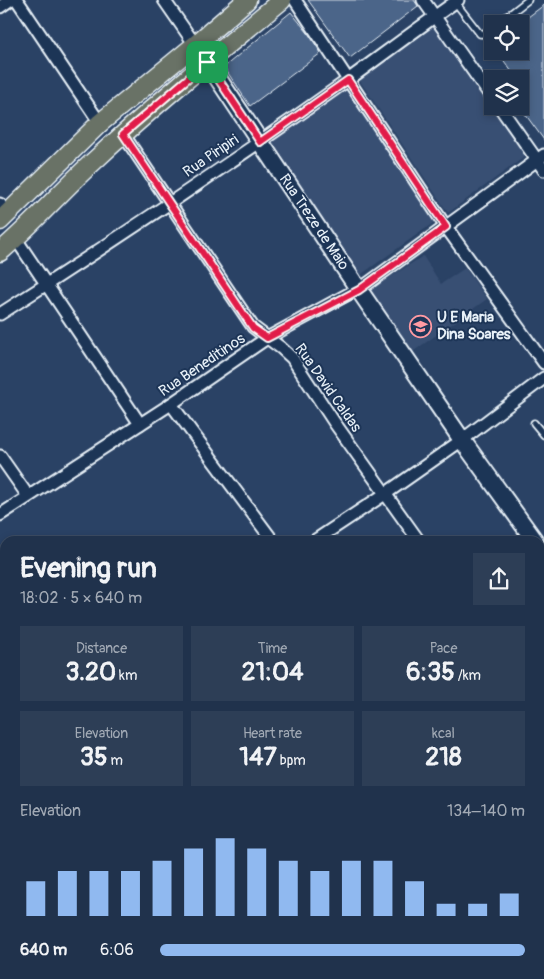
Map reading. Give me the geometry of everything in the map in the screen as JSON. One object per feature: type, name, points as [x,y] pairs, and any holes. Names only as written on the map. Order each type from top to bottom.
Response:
[{"type":"main road","points":[[2,213],[76,148],[100,123],[247,0]]},
{"type":"main road","points":[[0,252],[16,239],[91,163],[123,134],[282,0]]},
{"type":"main road","points":[[76,148],[91,163]]},
{"type":"street","points":[[0,7],[10,0]]},
{"type":"street","points":[[17,0],[100,123]]},
{"type":"street","name":"Rua Treze de Maio","points":[[164,0],[359,290],[462,440],[531,536]]},
{"type":"street","points":[[295,0],[446,227],[544,363]]},
{"type":"street","points":[[423,0],[484,87]]},
{"type":"street","name":"Rua Piripiri","points":[[0,314],[260,142],[456,1]]},
{"type":"street","points":[[506,115],[542,162]]},
{"type":"street","name":"Rua David Caldas","points":[[123,134],[253,328],[282,348],[292,358],[334,422],[415,536]]},
{"type":"street","name":"Rua Beneditinos","points":[[0,515],[171,404],[267,338],[359,290],[446,227],[542,162]]},
{"type":"street","points":[[16,239],[140,424]]},
{"type":"street","points":[[322,536],[462,440],[544,378]]},
{"type":"street","points":[[171,404],[269,536]]},
{"type":"street","points":[[0,456],[28,496]]},
{"type":"lane","points":[[509,15],[528,0]]},
{"type":"lane","points":[[456,1],[480,34],[484,33]]},
{"type":"lane","points":[[534,423],[544,435]]},
{"type":"shaded area","points":[[436,23],[484,93],[484,115],[499,115],[527,155],[448,213],[358,78]]},
{"type":"shaded area","points":[[348,85],[436,221],[359,276],[271,141]]},
{"type":"shaded area","name":"U E Maria Dina Soares","points":[[423,256],[441,284],[465,268],[487,299],[411,353],[370,290]]},
{"type":"building","points":[[308,0],[414,0],[418,6],[350,58]]},
{"type":"building","points":[[544,5],[544,140],[526,115],[529,115],[529,70],[511,70],[503,60],[529,60],[529,16]]},
{"type":"building","points":[[291,12],[321,53],[250,106],[224,67]]},
{"type":"place","name":"U E Maria Dina Soares","points":[[421,326]]},
{"type":"route","points":[[207,62],[260,142],[348,80],[446,227],[359,290],[267,338],[253,328],[123,134],[207,62]]}]
